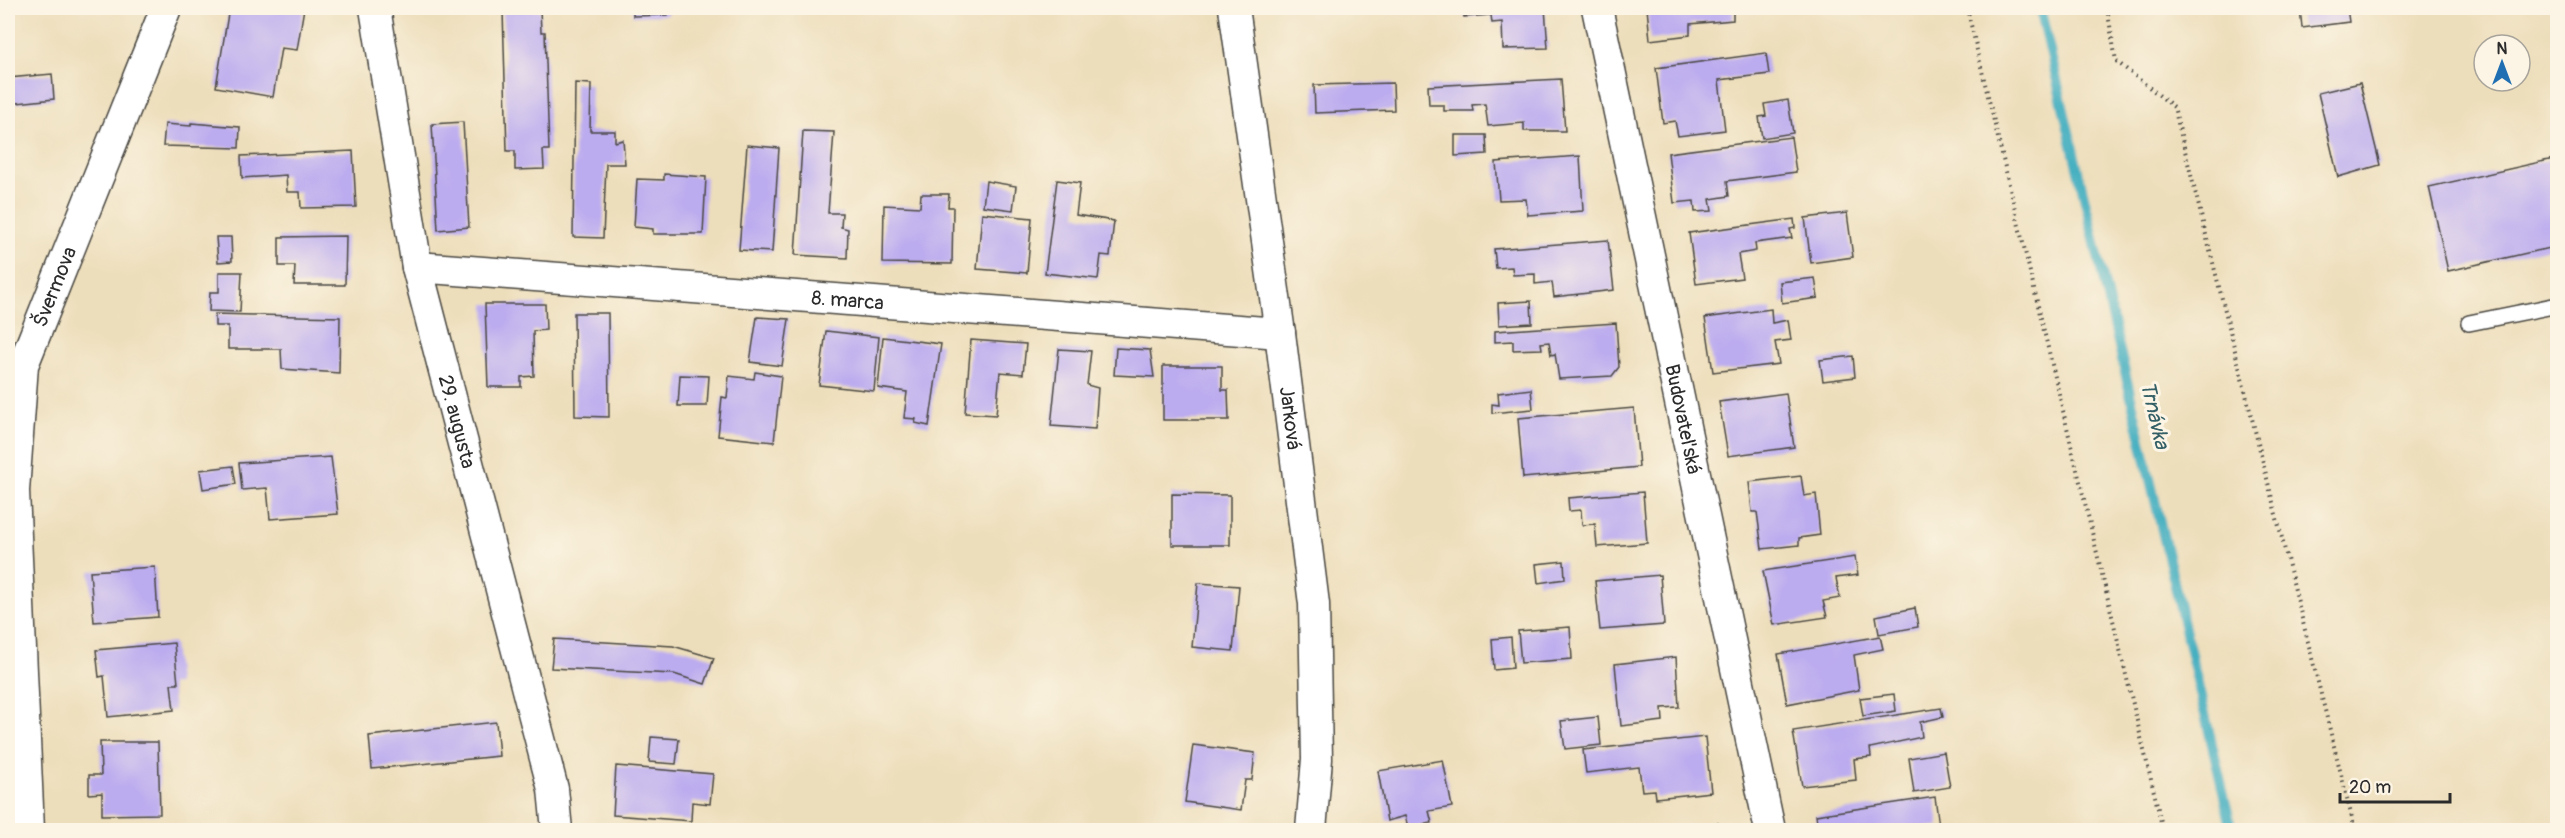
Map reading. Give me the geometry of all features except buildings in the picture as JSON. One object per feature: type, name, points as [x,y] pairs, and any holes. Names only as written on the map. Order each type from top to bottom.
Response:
[{"type":"street","name":"Švermova","points":[[29,831],[14,491],[23,365],[166,8]]},
{"type":"street","name":"29. augusta","points":[[375,8],[417,267],[553,789],[557,831]]},
{"type":"street","name":"Jarková","points":[[1234,8],[1280,333],[1314,604],[1317,759],[1311,831]]},
{"type":"street","name":"Budovateľská","points":[[1597,8],[1770,831]]},
{"type":"street","name":"8. marca","points":[[417,267],[1280,333]]},
{"type":"lane","points":[[2469,324],[2558,305]]},
{"type":"path","points":[[1967,8],[2163,831]]},
{"type":"path","points":[[2107,8],[2116,61],[2174,107],[2355,831]]},
{"type":"waterway","name":"Trnávka","points":[[2040,8],[2232,830]]}]
